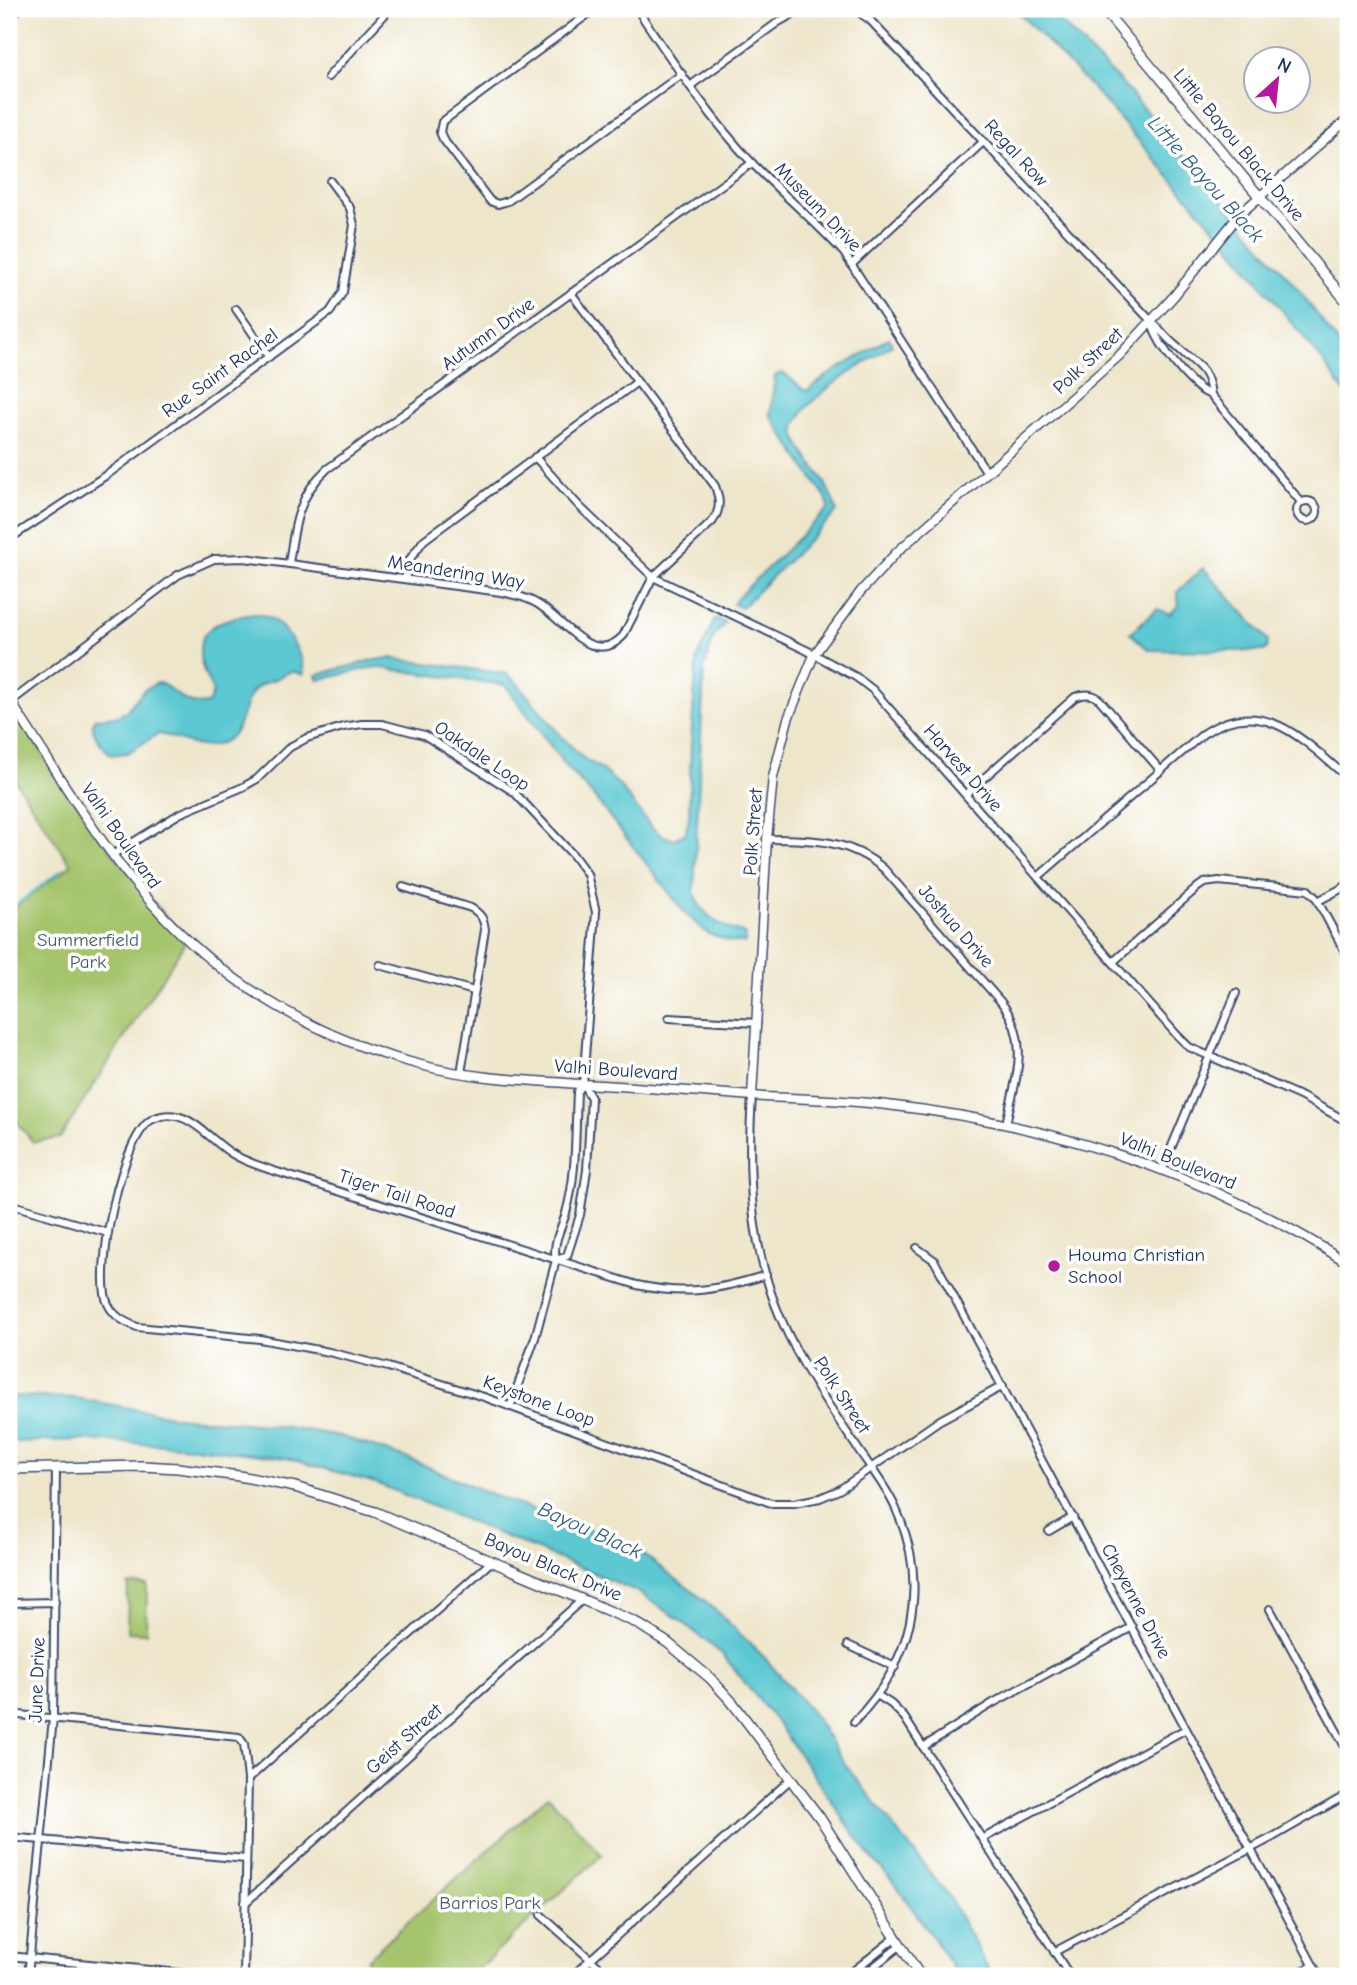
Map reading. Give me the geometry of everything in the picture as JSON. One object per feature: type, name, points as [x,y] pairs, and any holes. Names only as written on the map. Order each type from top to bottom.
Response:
[{"type":"main road","name":"Little Bayou Black Drive","points":[[1103,9],[1348,303]]},
{"type":"main road","name":"Bayou Black Drive","points":[[9,1469],[178,1468],[295,1487],[375,1512],[635,1622],[668,1643],[710,1678],[732,1702],[820,1818],[920,1976]]},
{"type":"street","points":[[9,16],[19,9]]},
{"type":"street","points":[[327,77],[390,9]]},
{"type":"street","points":[[595,9],[442,122],[440,132],[443,139],[489,201],[503,203],[682,74]]},
{"type":"street","name":"Museum Drive","points":[[637,9],[690,86],[752,163],[826,232],[852,264],[986,471]]},
{"type":"street","points":[[690,86],[777,23],[802,9]]},
{"type":"street","name":"Regal Row","points":[[854,9],[870,20],[1152,322]]},
{"type":"street","name":"Polk Street","points":[[854,1722],[877,1695],[901,1654],[911,1621],[913,1561],[896,1508],[820,1392],[798,1355],[780,1316],[766,1276],[751,1198],[748,1150],[767,839],[773,777],[780,746],[814,654],[861,591],[888,561],[986,471],[1023,442],[1119,356],[1152,322],[1240,214],[1348,119]]},
{"type":"street","points":[[852,264],[984,142]]},
{"type":"street","name":"Autumn Drive","points":[[289,564],[296,517],[318,477],[752,163]]},
{"type":"street","name":"Rue Saint Rachel","points":[[9,538],[108,474],[330,312],[343,292],[354,225],[350,208],[330,181]]},
{"type":"street","name":"Meandering Way","points":[[9,701],[190,568],[214,559],[231,558],[289,564],[501,592],[533,601],[551,613],[581,641],[596,648],[611,646],[623,636],[653,577],[713,522],[719,511],[719,499],[715,486],[571,293]]},
{"type":"street","points":[[236,309],[270,357]]},
{"type":"street","points":[[1152,322],[1206,373],[1211,395],[1301,502]]},
{"type":"street","points":[[1152,322],[1156,337],[1186,376],[1203,392],[1211,395]]},
{"type":"street","points":[[1186,376],[1199,365]]},
{"type":"street","points":[[405,579],[410,559],[424,540],[637,382]]},
{"type":"street","name":"Harvest Drive","points":[[535,457],[579,506],[653,577],[814,654],[856,677],[873,690],[1182,1041],[1197,1052],[1283,1089],[1348,1122]]},
{"type":"street","points":[[965,794],[1081,694],[1093,695],[1100,700],[1161,771]]},
{"type":"street","name":"Valhi Boulevard","points":[[9,701],[112,855],[153,907],[187,940],[232,976],[279,1008],[317,1028],[373,1051],[461,1073],[884,1105],[953,1114],[1056,1135],[1108,1150],[1199,1184],[1309,1238],[1348,1263]]},
{"type":"street","points":[[1038,877],[1211,729],[1229,721],[1254,718],[1289,729],[1348,778]]},
{"type":"street","name":"Oakdale Loop","points":[[112,855],[178,814],[257,779],[290,747],[307,738],[343,727],[382,723],[424,735],[514,792],[573,855],[587,874],[596,912],[583,1084]]},
{"type":"street","name":"Joshua Drive","points":[[767,839],[832,843],[850,846],[870,856],[1001,1002],[1015,1026],[1020,1044],[1006,1124]]},
{"type":"street","points":[[1113,962],[1204,883],[1219,881],[1303,888],[1312,893],[1348,957]]},
{"type":"street","points":[[1318,901],[1348,885]]},
{"type":"street","points":[[403,887],[471,908],[484,920],[485,930],[461,1073]]},
{"type":"street","points":[[380,965],[474,991]]},
{"type":"street","points":[[1161,1170],[1236,993]]},
{"type":"street","points":[[669,1017],[757,1023]]},
{"type":"street","points":[[510,1407],[535,1338],[556,1260],[553,1248],[566,1212],[572,1177],[577,1092],[583,1084],[591,1098],[586,1179],[580,1215],[567,1256],[556,1260]]},
{"type":"street","points":[[9,1087],[9,1092]]},
{"type":"street","name":"Tiger Tail Road","points":[[107,1233],[123,1170],[135,1138],[152,1119],[175,1115],[188,1119],[226,1149],[253,1164],[637,1286],[664,1291],[695,1292],[714,1290],[766,1276]]},
{"type":"street","points":[[572,1177],[586,1179]]},
{"type":"street","points":[[9,1204],[107,1233]]},
{"type":"street","name":"Keystone Loop","points":[[107,1233],[105,1293],[108,1305],[125,1322],[137,1326],[260,1339],[329,1352],[429,1379],[771,1503],[820,1499],[839,1490],[940,1420],[1003,1386]]},
{"type":"street","name":"Cheyenne Drive","points":[[917,1248],[934,1260],[1319,1976]]},
{"type":"street","name":"June Drive","points":[[28,1976],[53,1718],[56,1467]]},
{"type":"street","points":[[1049,1531],[1073,1517]]},
{"type":"street","points":[[248,1779],[493,1560]]},
{"type":"street","name":"Geist Street","points":[[245,1903],[583,1599]]},
{"type":"street","points":[[9,1603],[55,1602]]},
{"type":"street","points":[[1270,1609],[1348,1752]]},
{"type":"street","points":[[923,1747],[993,1703],[1132,1626]]},
{"type":"street","points":[[848,1645],[895,1667]]},
{"type":"street","points":[[877,1695],[898,1710],[1069,1976]]},
{"type":"street","points":[[9,1714],[239,1737],[244,1744],[248,1779],[244,1976]]},
{"type":"street","points":[[982,1839],[1186,1729]]},
{"type":"street","points":[[572,1976],[790,1779]]},
{"type":"street","points":[[1054,1952],[1273,1837],[1348,1794]]},
{"type":"street","points":[[9,1837],[246,1859]]},
{"type":"street","points":[[541,1915],[609,1976]]},
{"type":"street","points":[[847,1976],[898,1941]]},
{"type":"street","points":[[862,1976],[898,1941]]},
{"type":"street","points":[[9,1956],[210,1976]]},
{"type":"street","points":[[1292,1976],[1313,1966]]},
{"type":"green space","name":"Summerfield Park","points":[[9,703],[103,841],[186,941],[60,1138],[33,1142],[9,1113],[9,911],[71,865],[9,771]]},
{"type":"green space","points":[[128,1584],[147,1585],[146,1633],[127,1632]]},
{"type":"green space","name":"Barrios Park","points":[[548,1796],[602,1855],[470,1976],[381,1976],[370,1972],[367,1959]]},
{"type":"water","points":[[1015,9],[1048,9],[1125,87],[1299,290],[1348,356],[1348,397],[1322,360],[1230,246],[1097,93]]},
{"type":"water","points":[[889,338],[892,345],[827,389],[807,407],[796,423],[795,430],[800,445],[824,481],[837,512],[741,608],[733,604],[829,508],[827,500],[770,415],[775,376],[781,373],[808,391],[825,377]]},
{"type":"water","points":[[1203,568],[1268,640],[1264,651],[1149,650],[1130,633],[1157,609],[1170,614],[1179,605],[1177,592]]},
{"type":"water","points":[[256,614],[272,619],[287,634],[301,658],[303,675],[290,672],[256,688],[234,733],[221,743],[212,746],[196,745],[158,734],[127,753],[111,755],[94,733],[95,718],[118,716],[126,711],[144,690],[157,683],[191,702],[203,705],[209,703],[213,691],[201,659],[200,646],[204,636],[222,621]]},
{"type":"water","points":[[715,618],[725,623],[714,636],[704,668],[694,892],[702,908],[714,920],[745,934],[745,943],[732,942],[708,934],[685,913],[594,797],[565,765],[505,685],[374,667],[318,680],[316,675],[389,658],[507,674],[583,758],[600,768],[618,784],[652,828],[673,839],[685,834],[689,817],[697,658]]},
{"type":"water","points":[[9,1396],[75,1398],[177,1417],[288,1427],[340,1436],[407,1458],[505,1500],[581,1526],[643,1554],[708,1603],[764,1657],[813,1714],[847,1767],[950,1898],[992,1976],[957,1976],[935,1940],[893,1882],[866,1851],[778,1724],[722,1654],[680,1620],[634,1590],[376,1483],[286,1458],[194,1447],[88,1440],[9,1442]]},
{"type":"waterway","points":[[9,910],[60,871]]},
{"type":"place","name":"Houma Christian School","points":[[1054,1266]]},
{"type":"water label","name":"Little Bayou Black","points":[[1206,179]]},
{"type":"water label","name":"Bayou Black","points":[[590,1530]]}]
